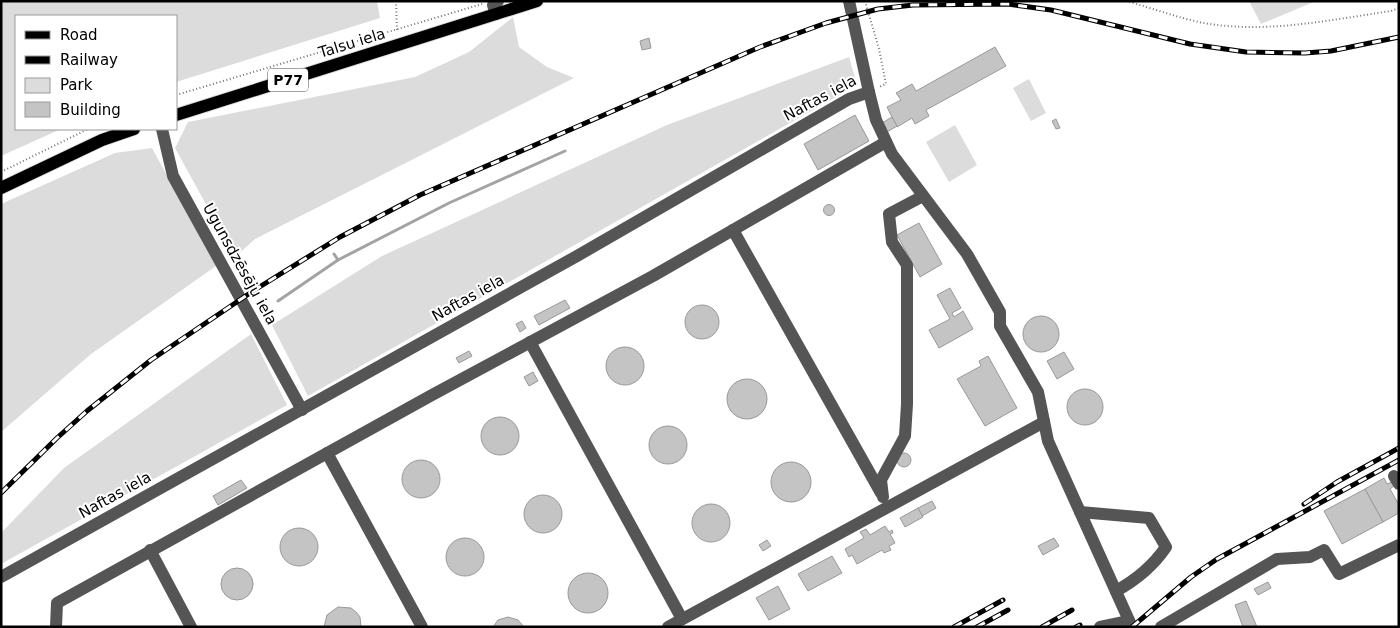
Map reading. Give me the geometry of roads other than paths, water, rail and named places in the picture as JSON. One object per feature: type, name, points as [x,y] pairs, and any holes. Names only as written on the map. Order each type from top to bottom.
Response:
[{"type":"main road","name":"Talsu iela","points":[[178,114],[399,46],[496,5],[537,1]]},
{"type":"main road","points":[[1,188],[102,140],[131,130]]},
{"type":"street","name":"Naftas iela","points":[[1,577],[577,256],[849,99],[869,92],[849,1]]},
{"type":"street","points":[[869,92],[876,120],[892,154],[967,254],[1000,312],[1000,326],[1038,392],[1048,441],[1130,624],[1100,627]]},
{"type":"street","name":"Ugunsdzēsēju iela","points":[[162,130],[173,176],[302,410]]},
{"type":"street","points":[[56,627],[57,603],[150,550],[653,276],[886,142]]},
{"type":"street","points":[[886,502],[881,480],[905,436],[907,404],[907,265],[892,242],[889,214],[924,196]]},
{"type":"street","points":[[733,230],[886,502]]},
{"type":"street","points":[[530,342],[682,618]]},
{"type":"street","points":[[668,627],[886,502],[1044,422]]},
{"type":"street","points":[[327,453],[422,627]]},
{"type":"street","points":[[1080,512],[1149,518],[1166,547],[1157,560],[1131,582],[1116,591]]},
{"type":"street","points":[[1160,627],[1277,559],[1310,557],[1324,550],[1339,574],[1399,545]]},
{"type":"street","points":[[150,550],[191,627]]},
{"type":"waterway","points":[[278,301],[338,260],[449,203],[565,151]]},
{"type":"waterway","points":[[334,254],[338,260]]},
{"type":"railway","points":[[1,493],[87,411],[151,360],[253,291],[340,237],[420,195],[760,47],[826,23],[878,9],[913,5],[1008,4],[1051,10],[1190,44],[1246,52],[1305,53],[1331,51],[1399,37]]},
{"type":"railway","points":[[1304,504],[1337,482],[1399,448]]},
{"type":"railway","points":[[1132,627],[1191,577],[1217,559],[1399,460]]},
{"type":"railway","points":[[954,627],[1003,600]]},
{"type":"railway","points":[[977,627],[1008,610]]},
{"type":"railway","points":[[1042,627],[1072,610]]},
{"type":"railway","points":[[1076,627],[1080,625]]}]
